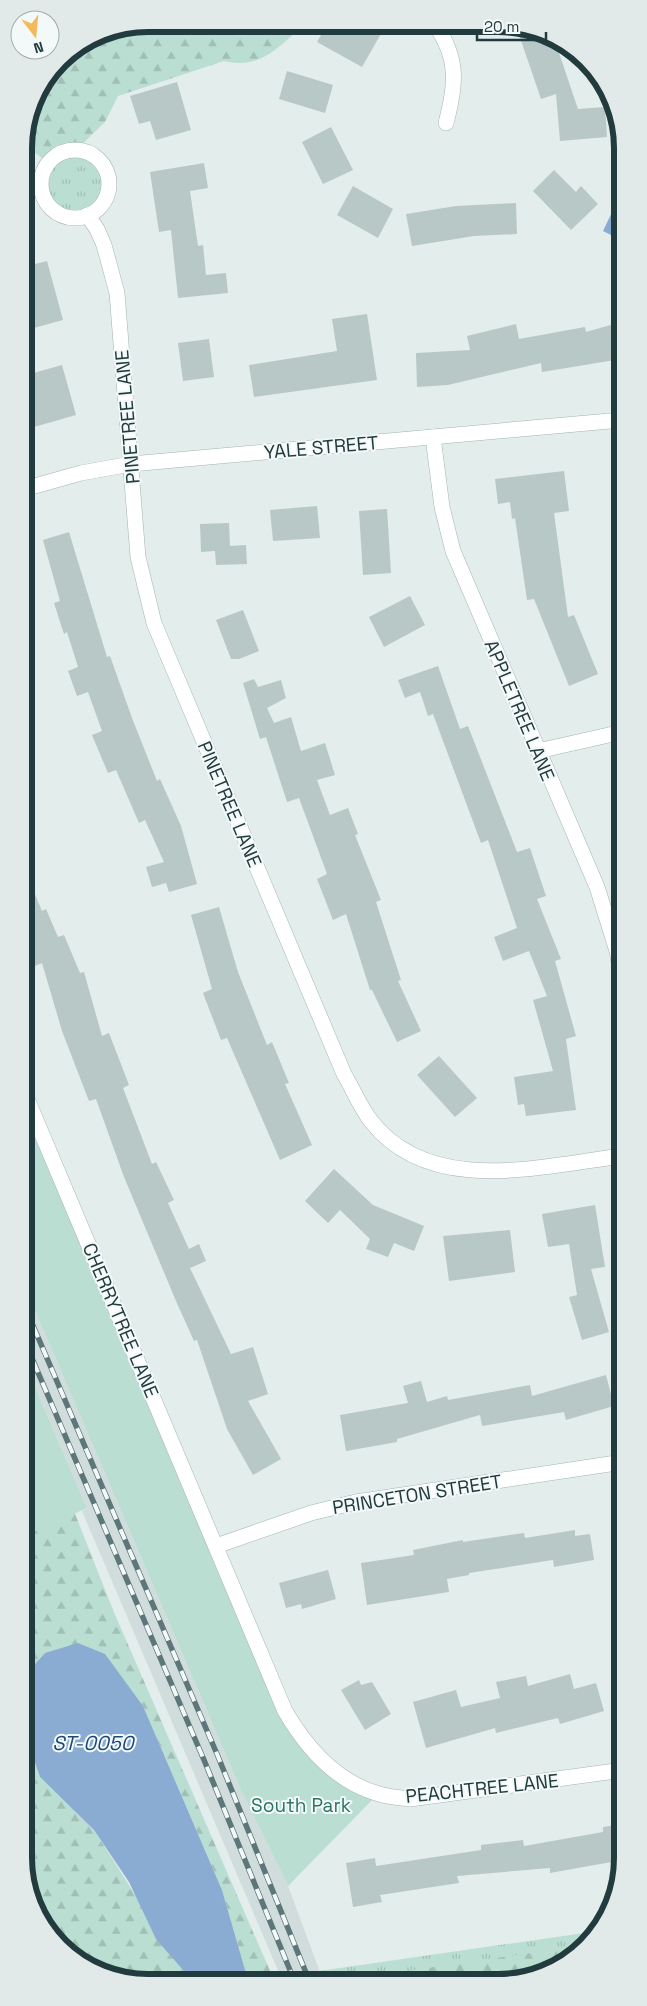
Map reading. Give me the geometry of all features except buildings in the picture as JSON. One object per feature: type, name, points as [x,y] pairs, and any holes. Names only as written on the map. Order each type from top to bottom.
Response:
[{"type":"street","points":[[439,32],[451,53],[454,72],[452,97],[446,122]]},
{"type":"street","points":[[66,151],[86,151],[102,163],[107,172],[108,192],[104,202],[88,215],[77,217],[65,216],[48,203],[43,193],[42,182],[46,167],[56,156],[66,151]]},
{"type":"street","name":"PINETREE LANE","points":[[88,215],[104,245],[117,293],[138,557],[154,623],[344,1074],[371,1120],[386,1136],[414,1156],[456,1170],[486,1172],[614,1157]]},
{"type":"street","name":"YALE STREET","points":[[33,487],[81,473],[131,464],[614,421]]},
{"type":"street","name":"APPLETREE LANE","points":[[433,437],[442,507],[453,551],[597,887],[614,942]]},
{"type":"street","points":[[538,751],[614,734]]},
{"type":"street","name":"CHERRYTREE LANE","points":[[32,1112],[216,1546]]},
{"type":"street","name":"PRINCETON STREET","points":[[216,1546],[311,1513],[356,1502],[614,1463]]},
{"type":"street","name":"PEACHTREE LANE","points":[[216,1546],[285,1711],[300,1738],[338,1775],[378,1794],[410,1799],[614,1771]]},
{"type":"shaded area","points":[[32,1304],[240,1788],[288,1886],[320,1973],[279,1973],[82,1511],[87,1508],[32,1381]]},
{"type":"green space","points":[[149,32],[296,32],[268,55],[259,59],[237,63],[224,61],[118,96],[105,122],[76,150],[57,156],[49,163],[33,151],[36,119],[41,104],[61,72],[84,52],[104,41],[134,33]]},
{"type":"green space","points":[[75,150],[88,153],[99,160],[106,171],[109,184],[106,197],[99,208],[88,215],[75,218],[62,215],[51,208],[44,197],[41,184],[44,171],[51,160],[62,153]]},
{"type":"green space","name":"South Park","points":[[32,1111],[300,1737],[378,1794],[288,1886],[240,1788],[32,1304]]},
{"type":"green space","points":[[32,1381],[87,1508],[32,1532]]},
{"type":"green space","points":[[32,1428],[66,1491],[113,1610],[271,1973],[246,1973],[222,1890],[143,1706],[45,1653],[32,1667],[32,1544],[34,1542]]},
{"type":"green space","points":[[32,1754],[40,1777],[94,1830],[183,1970],[189,1973],[141,1973],[111,1967],[91,1958],[78,1949],[52,1922],[39,1895],[33,1872]]},
{"type":"green space","points":[[587,1933],[575,1945],[556,1958],[521,1971],[506,1973],[320,1973],[319,1971]]},
{"type":"green space","points":[[572,1947],[550,1961],[521,1971],[506,1973],[393,1973]]},
{"type":"water","points":[[613,210],[614,210],[614,236],[603,231]]},
{"type":"water","name":"ST-0050","points":[[78,1643],[105,1654],[143,1706],[222,1890],[246,1973],[189,1973],[183,1970],[156,1939],[129,1882],[94,1830],[40,1777],[32,1754],[32,1667],[45,1653]]},
{"type":"railway","points":[[32,1324],[217,1754],[306,1973]]},
{"type":"railway","points":[[32,1359],[204,1760],[291,1973]]}]
